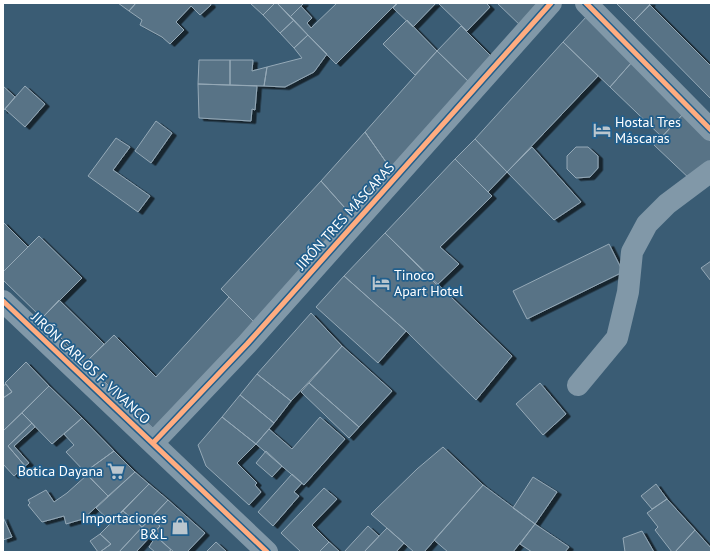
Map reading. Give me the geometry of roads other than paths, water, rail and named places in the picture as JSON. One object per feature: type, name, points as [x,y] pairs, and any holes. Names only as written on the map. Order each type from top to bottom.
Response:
[{"type":"street","name":"JIRÓN TRES MÁSCARAS","points":[[153,443],[246,344],[551,3]]},
{"type":"street","points":[[586,3],[711,130]]},
{"type":"street","points":[[578,385],[617,338],[628,292],[632,252],[647,224],[667,204],[711,171]]},
{"type":"street","name":"JIRÓN CARLOS F. VIVANCO","points":[[3,301],[267,552]]},
{"type":"place","name":"Hostal Tres Máscaras","points":[[602,130]]},
{"type":"place","name":"Tinoco Apart Hotel","points":[[381,283]]},
{"type":"place","name":"Botica Dayana","points":[[116,471]]},
{"type":"place","name":"Importaciones B&L","points":[[180,526]]}]
